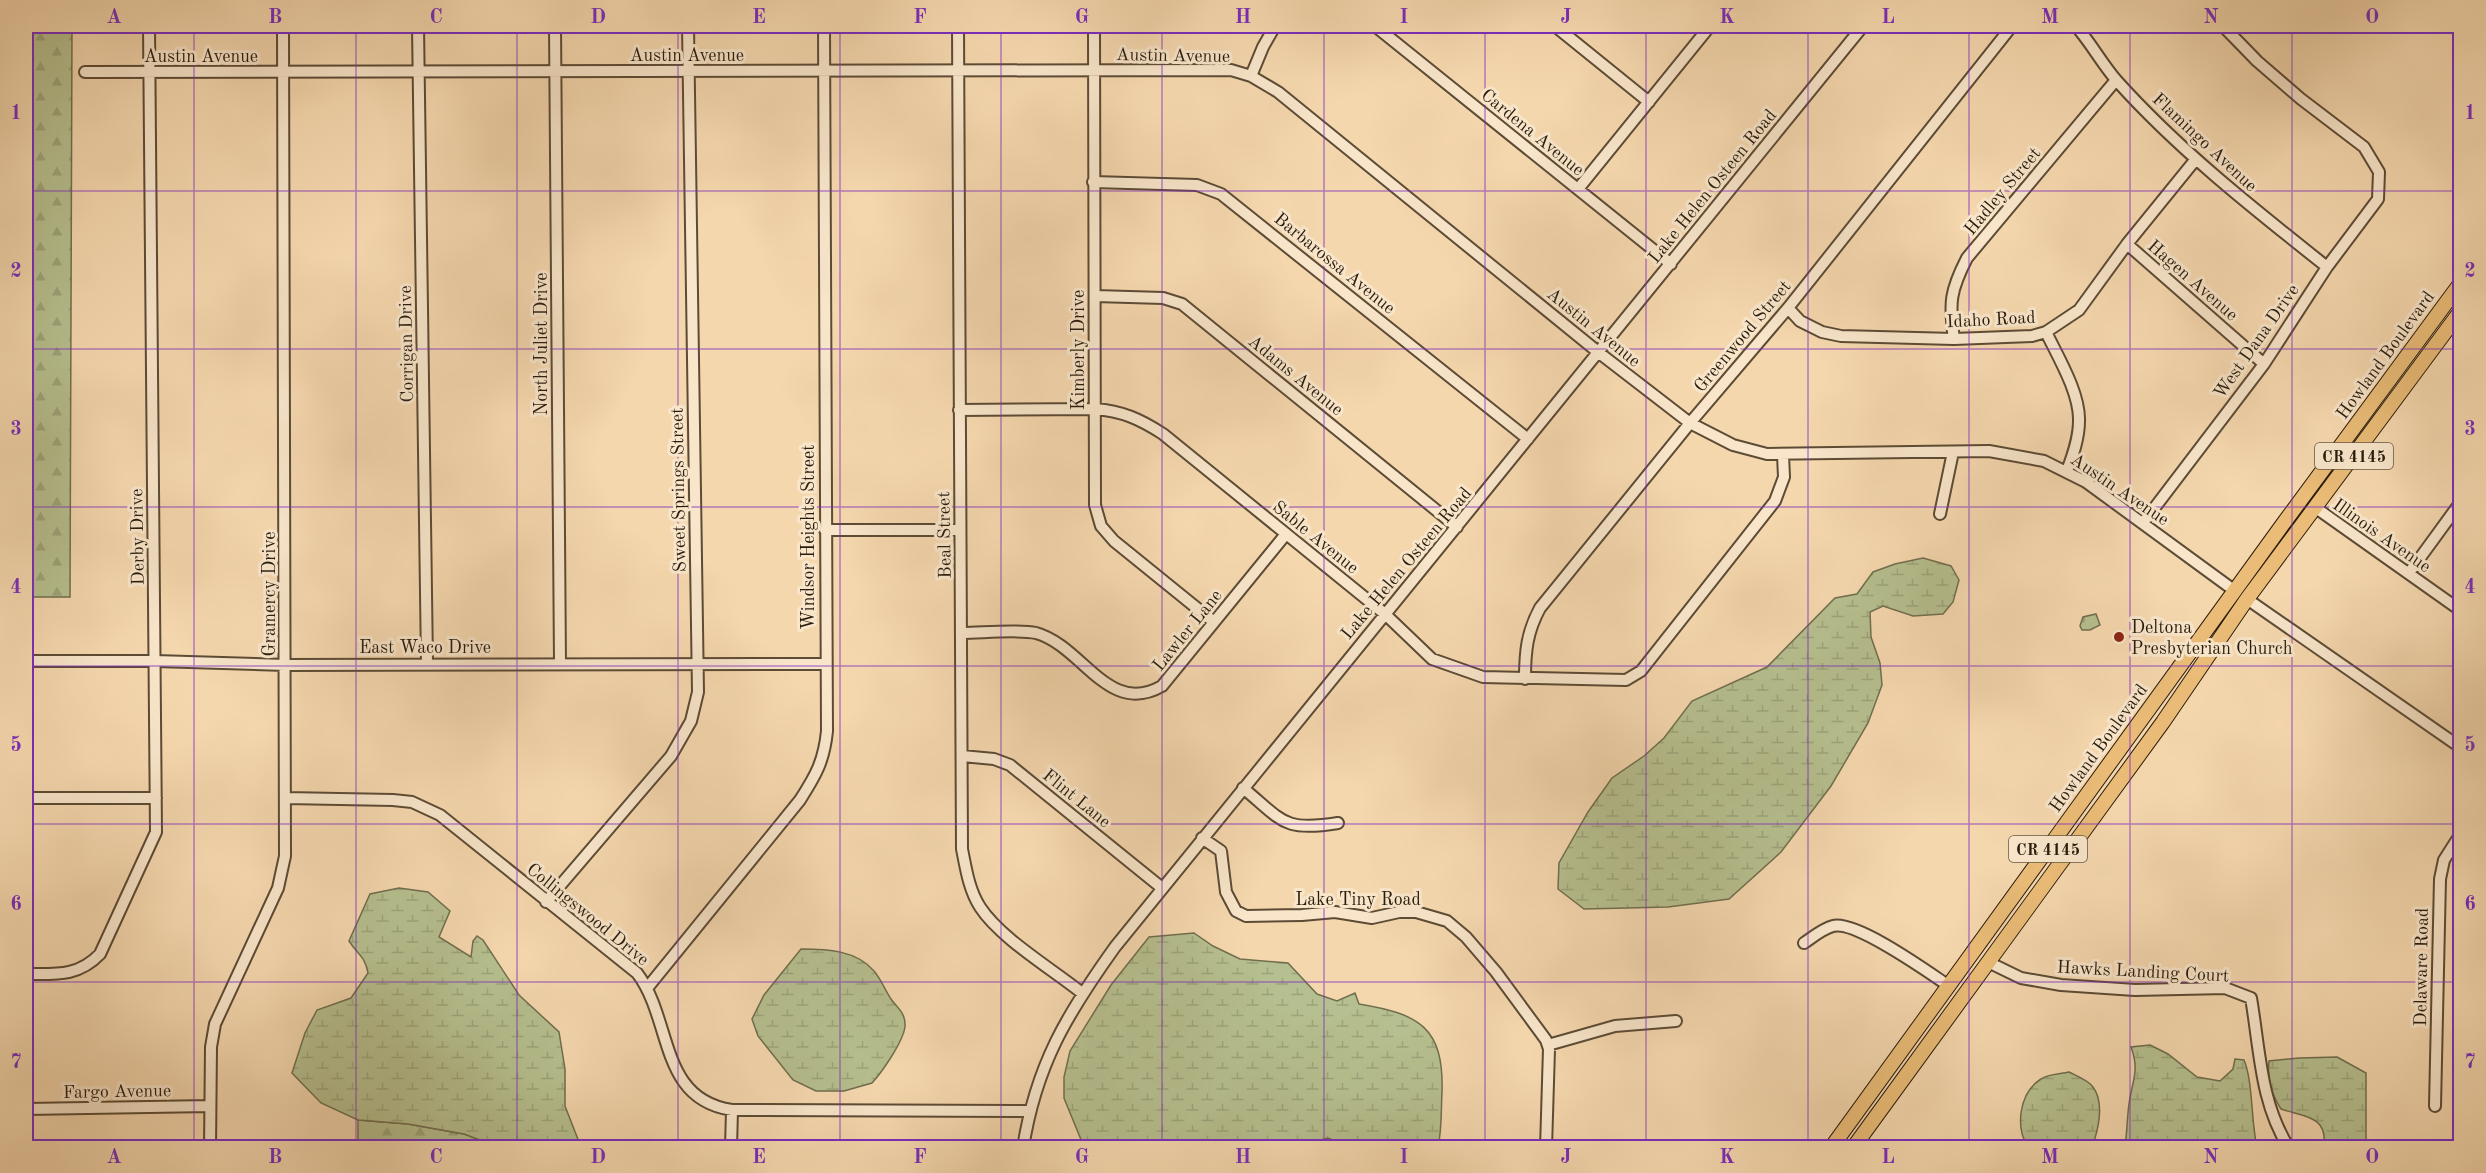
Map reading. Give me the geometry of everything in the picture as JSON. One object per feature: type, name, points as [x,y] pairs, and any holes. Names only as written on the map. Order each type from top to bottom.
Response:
[{"type":"main road","name":"Howland Boulevard","points":[[1831,1148],[2460,284]]},
{"type":"main road","name":"Howland Boulevard","points":[[1853,1148],[2163,722],[2247,600],[2460,312]]},
{"type":"main road","points":[[2235,591],[2247,600]]},
{"type":"street","name":"Derby Drive","points":[[26,974],[65,974],[78,971],[91,964],[100,954],[156,832],[149,26]]},
{"type":"street","name":"Gramercy Drive","points":[[210,1148],[211,1047],[215,1024],[278,888],[285,856],[283,26]]},
{"type":"street","name":"Corrigan Drive","points":[[418,26],[427,663]]},
{"type":"street","name":"North Juliet Drive","points":[[555,26],[560,663]]},
{"type":"street","name":"Sweet Springs Street","points":[[546,902],[671,756],[691,721],[698,692],[688,26]]},
{"type":"street","name":"Windsor Heights Street","points":[[648,987],[800,800],[819,771],[825,752],[827,731],[824,26]]},
{"type":"street","name":"Beal Street","points":[[958,26],[962,849],[969,882],[980,906],[997,928],[1082,993]]},
{"type":"street","name":"Kimberly Drive","points":[[1094,26],[1095,505],[1101,526],[1114,541],[1214,622]]},
{"type":"street","points":[[1251,76],[1275,26]]},
{"type":"street","name":"Cardena Avenue","points":[[1376,26],[1671,264]]},
{"type":"street","points":[[1555,26],[1649,102]]},
{"type":"street","points":[[1578,189],[1710,26]]},
{"type":"street","name":"Lake Helen Osteen Road","points":[[1023,1148],[1029,1111],[1041,1072],[1057,1035],[1082,993],[1202,838],[1863,26]]},
{"type":"street","name":"Greenwood Street","points":[[1525,679],[1525,649],[1533,621],[1540,608],[1690,423],[1788,308],[2012,26]]},
{"type":"street","name":"Flamingo Avenue","points":[[2076,26],[2116,80],[2196,159],[2327,267]]},
{"type":"street","name":"West Dana Drive","points":[[2143,523],[2264,364],[2327,267],[2378,199],[2379,172],[2364,147],[2301,99],[2250,55],[2223,26]]},
{"type":"street","name":"Austin Avenue","points":[[85,72],[1231,70],[1251,76],[1278,92],[1598,352],[1690,423],[1733,445],[1767,454],[1989,451],[2044,461],[2067,471],[2143,523],[2235,591]]},
{"type":"street","name":"Hadley Street","points":[[1954,339],[1950,306],[1957,277],[1967,258],[2116,80]]},
{"type":"street","name":"Idaho Road","points":[[1788,308],[1800,321],[1822,332],[1841,336],[1954,339],[2032,336],[2046,332],[2079,310],[2127,244],[2196,159]]},
{"type":"street","name":"Barbarossa Avenue","points":[[1093,182],[1197,185],[1221,194],[1528,439]]},
{"type":"street","name":"Hagen Avenue","points":[[2127,244],[2264,364]]},
{"type":"street","name":"Adams Avenue","points":[[1095,296],[1163,298],[1182,304],[1457,527]]},
{"type":"street","points":[[2046,332],[2077,400],[2079,420],[2076,445],[2067,471]]},
{"type":"street","name":"Sable Avenue","points":[[959,410],[1095,409],[1117,410],[1139,418],[1163,434],[1385,614],[1432,659],[1483,677],[1626,680],[1641,671],[1775,501],[1784,477],[1783,455]]},
{"type":"street","points":[[1940,514],[1953,452]]},
{"type":"street","points":[[2409,573],[2460,503]]},
{"type":"street","name":"Illinois Avenue","points":[[2316,508],[2460,610]]},
{"type":"street","points":[[825,530],[960,530]]},
{"type":"street","name":"Lawler Lane","points":[[962,633],[1034,633],[1058,642],[1109,686],[1127,694],[1151,692],[1162,686],[1286,534]]},
{"type":"street","points":[[2247,600],[2460,747]]},
{"type":"street","name":"East Waco Drive","points":[[26,661],[154,661],[285,665],[825,664]]},
{"type":"street","name":"Flint Lane","points":[[962,756],[994,759],[1010,765],[1162,888]]},
{"type":"street","points":[[1243,788],[1288,825],[1308,828],[1338,823]]},
{"type":"street","points":[[26,798],[156,798]]},
{"type":"street","name":"Collingswood Drive","points":[[286,798],[412,802],[440,815],[637,973],[648,987],[678,1076],[691,1093],[706,1102],[732,1110],[1029,1111]]},
{"type":"street","name":"Delaware Road","points":[[2434,1106],[2440,879],[2444,860],[2460,835]]},
{"type":"street","name":"Lake Tiny Road","points":[[1202,838],[1221,851],[1226,892],[1236,911],[1246,916],[1335,912],[1371,918],[1399,912],[1416,912],[1447,921],[1466,937],[1496,972],[1536,1024],[1548,1045]]},
{"type":"street","points":[[1804,943],[1833,926],[1846,925],[1878,941],[1948,986]]},
{"type":"street","name":"Hawks Landing Court","points":[[1988,962],[2020,978],[2061,985],[2135,990],[2225,988],[2251,998],[2261,1078],[2278,1131],[2289,1148]]},
{"type":"street","points":[[1546,1148],[1548,1045],[1615,1026],[1676,1021]]},
{"type":"street","name":"Fargo Avenue","points":[[26,1109],[210,1106]]},
{"type":"street","points":[[731,1148],[732,1110]]},
{"type":"green space","points":[[26,26],[72,26],[70,597],[26,597]]},
{"type":"green space","points":[[1923,558],[1951,566],[1959,580],[1953,602],[1943,614],[1913,616],[1883,606],[1870,612],[1871,637],[1880,663],[1882,685],[1868,723],[1831,786],[1781,852],[1729,899],[1668,907],[1584,909],[1558,889],[1559,863],[1588,812],[1612,778],[1644,756],[1664,738],[1692,701],[1767,667],[1835,598],[1857,594],[1873,572]]},
{"type":"green space","points":[[2096,614],[2100,625],[2090,630],[2082,630],[2080,626],[2083,617]]},
{"type":"green space","points":[[399,888],[428,892],[450,911],[439,937],[471,957],[473,941],[477,936],[483,940],[519,995],[559,1032],[565,1069],[565,1106],[581,1147],[540,1147],[538,1145],[499,1147],[464,1134],[408,1124],[358,1120],[321,1103],[292,1073],[305,1033],[317,1010],[351,998],[368,973],[363,959],[349,941],[370,894]]},
{"type":"green space","points":[[1194,933],[1213,946],[1240,959],[1288,963],[1317,994],[1337,1001],[1355,993],[1359,1004],[1398,1013],[1424,1027],[1438,1052],[1441,1070],[1441,1120],[1438,1147],[1350,1147],[1328,1138],[1309,1143],[1305,1148],[1084,1147],[1064,1098],[1064,1077],[1070,1051],[1111,985],[1149,937]]},
{"type":"green space","points":[[801,949],[840,952],[867,964],[903,1015],[905,1027],[900,1041],[872,1083],[844,1091],[816,1091],[793,1080],[758,1036],[752,1019],[764,995]]},
{"type":"green space","points":[[2150,1045],[2168,1054],[2197,1077],[2220,1081],[2233,1069],[2235,1059],[2244,1060],[2249,1079],[2257,1147],[2125,1147],[2135,1070],[2131,1047]]},
{"type":"green space","points":[[2337,1057],[2366,1073],[2366,1147],[2324,1147],[2322,1129],[2318,1123],[2306,1116],[2281,1109],[2272,1092],[2269,1080],[2269,1061]]},
{"type":"green space","points":[[2069,1072],[2088,1082],[2097,1094],[2100,1109],[2092,1147],[2028,1147],[2021,1130],[2021,1111],[2028,1093],[2044,1077]]},
{"type":"green space","points":[[358,1120],[408,1124],[464,1134],[499,1147],[358,1148]]},
{"type":"green space","points":[[1328,1138],[1350,1147],[1305,1148],[1309,1143]]},
{"type":"place","name":"Deltona Presbyterian Church","points":[[2119,637]]}]
